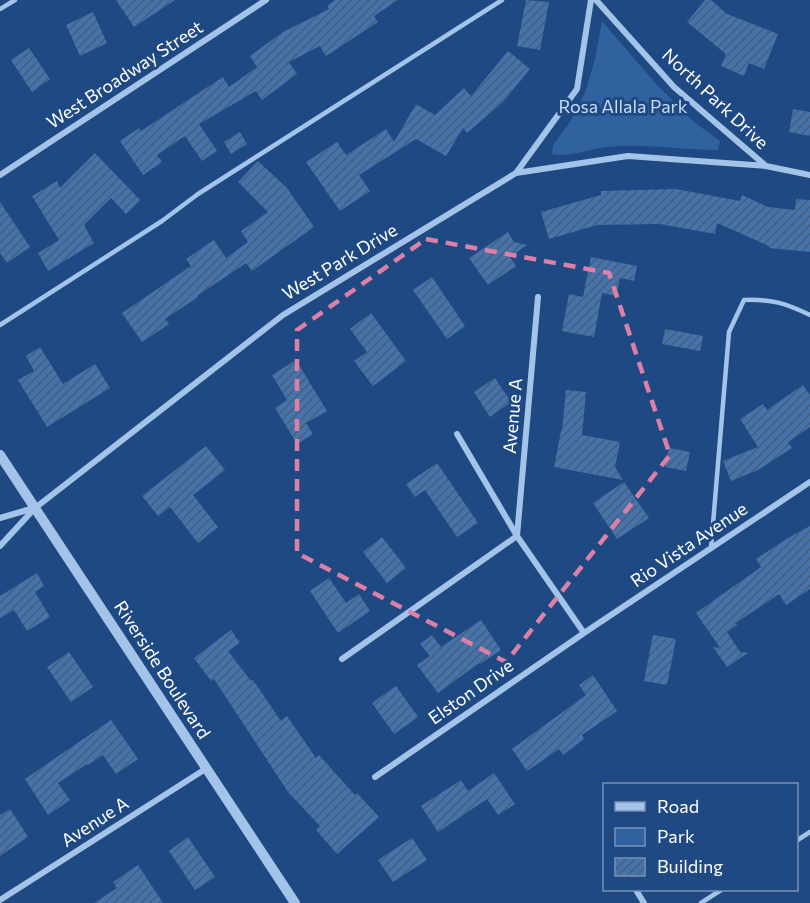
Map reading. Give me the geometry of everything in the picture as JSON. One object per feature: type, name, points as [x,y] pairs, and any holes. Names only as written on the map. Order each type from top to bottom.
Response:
[{"type":"street","name":"West Broadway Street","points":[[0,175],[266,0]]},
{"type":"street","name":"West Park Drive","points":[[35,508],[283,315],[516,173],[577,89],[591,0]]},
{"type":"street","name":"North Park Drive","points":[[596,0],[674,87],[766,166]]},
{"type":"street","name":"North Park Drive","points":[[516,173],[628,156],[766,166],[810,175]]},
{"type":"street","name":"Avenue A","points":[[517,536],[538,297]]},
{"type":"street","name":"Avenue A","points":[[457,434],[517,536],[584,633]]},
{"type":"street","name":"Riverside Boulevard","points":[[0,455],[296,903]]},
{"type":"street","name":"Rio Vista Avenue","points":[[584,633],[810,482]]},
{"type":"street","points":[[0,518],[35,508]]},
{"type":"street","points":[[0,546],[35,508]]},
{"type":"street","points":[[342,659],[517,536]]},
{"type":"street","name":"Elston Drive","points":[[375,777],[584,633]]},
{"type":"street","name":"Avenue A","points":[[0,900],[207,768]]},
{"type":"lane","points":[[0,9],[15,0]]},
{"type":"lane","points":[[0,325],[162,221],[198,194],[502,0]]},
{"type":"lane","points":[[711,548],[729,332],[744,300],[768,299],[788,304],[810,315]]},
{"type":"lane","points":[[701,903],[719,891]]},
{"type":"highlighted area","points":[[426,239],[609,273],[670,455],[506,662],[297,553],[297,330]]},
{"type":"green space","name":"Rosa Allala Park","points":[[602,21],[656,84],[694,122],[720,141],[718,150],[620,146],[566,155],[552,154],[553,145],[570,122],[585,93],[595,59]]},
{"type":"building","points":[[116,0],[175,0],[134,27]]},
{"type":"building","points":[[335,0],[398,0],[374,16],[378,22],[326,56],[320,46],[289,62],[297,74],[262,100],[256,91],[199,124],[217,151],[202,161],[185,136],[157,155],[162,162],[143,175],[120,141],[139,128],[141,131],[223,77],[229,87],[257,67],[250,56],[283,32],[329,9],[327,6]]},
{"type":"building","points":[[526,0],[549,2],[540,50],[517,46]]},
{"type":"building","points":[[705,0],[711,0],[727,14],[778,34],[764,69],[749,63],[744,76],[721,66],[726,54],[687,22]]},
{"type":"building","points":[[93,12],[107,43],[80,56],[66,25]]},
{"type":"building","points":[[29,48],[50,79],[32,92],[11,60]]},
{"type":"building","points":[[508,51],[530,69],[504,101],[467,133],[463,128],[446,156],[416,139],[359,175],[370,191],[340,211],[306,162],[337,142],[346,155],[386,129],[394,142],[416,104],[435,115],[464,88],[471,96]]},
{"type":"building","points":[[793,109],[810,112],[810,136],[789,132]]},
{"type":"building","points":[[240,132],[247,144],[231,154],[224,142]]},
{"type":"building","points":[[95,153],[140,200],[126,214],[111,198],[84,225],[94,243],[48,271],[38,253],[59,240],[32,196],[57,181],[60,188]]},
{"type":"building","points":[[258,161],[287,188],[314,227],[252,271],[246,263],[165,319],[169,324],[142,342],[122,313],[191,266],[186,259],[214,240],[226,258],[248,242],[241,231],[268,212],[238,182]]},
{"type":"building","points":[[676,189],[740,201],[742,195],[768,207],[795,210],[796,199],[810,200],[810,252],[769,248],[769,246],[717,223],[715,234],[660,224],[597,225],[549,239],[541,212],[601,195],[601,191]]},
{"type":"building","points":[[0,202],[30,247],[7,263],[0,253]]},
{"type":"building","points":[[508,232],[514,242],[527,245],[510,257],[516,266],[488,285],[469,258]]},
{"type":"building","points":[[591,257],[637,266],[634,281],[620,278],[616,296],[602,293],[594,337],[562,331],[569,294],[583,297]]},
{"type":"building","points":[[432,277],[465,326],[447,339],[413,290]]},
{"type":"building","points":[[371,313],[406,361],[373,386],[354,361],[367,352],[350,329]]},
{"type":"building","points":[[665,329],[703,336],[700,351],[662,344]]},
{"type":"building","points":[[40,347],[63,384],[95,364],[110,388],[47,427],[18,380],[34,371],[26,356]]},
{"type":"building","points":[[296,360],[327,411],[306,423],[313,434],[297,444],[275,408],[287,400],[272,375]]},
{"type":"building","points":[[495,378],[511,402],[490,417],[474,392]]},
{"type":"building","points":[[803,385],[810,395],[810,427],[788,442],[792,448],[758,470],[731,481],[723,461],[758,447],[740,419],[763,404],[767,410]]},
{"type":"building","points":[[566,390],[586,392],[582,435],[620,442],[615,467],[623,480],[554,467],[562,431]]},
{"type":"building","points":[[206,446],[225,470],[193,495],[218,527],[198,543],[170,507],[158,516],[142,496]]},
{"type":"building","points":[[669,448],[690,452],[686,471],[665,467]]},
{"type":"building","points":[[437,463],[478,523],[457,537],[425,490],[415,497],[406,484]]},
{"type":"building","points":[[624,482],[649,518],[617,539],[593,503]]},
{"type":"building","points":[[810,526],[810,589],[786,605],[779,594],[736,623],[737,625],[727,632],[740,652],[748,653],[727,667],[713,647],[720,648],[696,613],[761,567],[756,559]]},
{"type":"building","points":[[382,537],[406,568],[387,583],[363,552]]},
{"type":"building","points":[[37,573],[44,586],[35,592],[50,617],[27,631],[14,610],[0,618],[0,596]]},
{"type":"building","points":[[329,578],[346,603],[359,594],[370,611],[338,633],[310,591]]},
{"type":"building","points":[[481,620],[501,650],[438,693],[417,665],[430,656],[420,644],[432,635],[441,647]]},
{"type":"building","points":[[231,630],[240,643],[228,651],[251,681],[253,680],[281,721],[287,716],[316,758],[319,755],[355,795],[357,793],[379,817],[337,854],[316,830],[320,826],[288,792],[214,679],[211,681],[194,658]]},
{"type":"building","points":[[653,635],[676,639],[667,685],[644,681]]},
{"type":"building","points":[[69,652],[93,687],[71,702],[47,667]]},
{"type":"building","points":[[593,675],[617,711],[582,735],[584,739],[563,755],[559,749],[527,771],[512,749],[586,695],[579,685]]},
{"type":"building","points":[[396,686],[418,717],[394,734],[372,703]]},
{"type":"building","points":[[111,720],[138,759],[116,774],[103,755],[87,764],[58,783],[70,800],[48,815],[25,779]]},
{"type":"building","points":[[494,773],[515,804],[498,815],[487,799],[438,832],[421,806],[461,780],[468,791]]},
{"type":"building","points":[[10,809],[28,837],[0,856],[0,815]]},
{"type":"building","points":[[188,837],[215,877],[195,890],[169,851]]},
{"type":"building","points":[[412,838],[427,860],[393,882],[378,860]]},
{"type":"building","points":[[138,865],[163,903],[94,903],[117,888],[113,882]]}]
